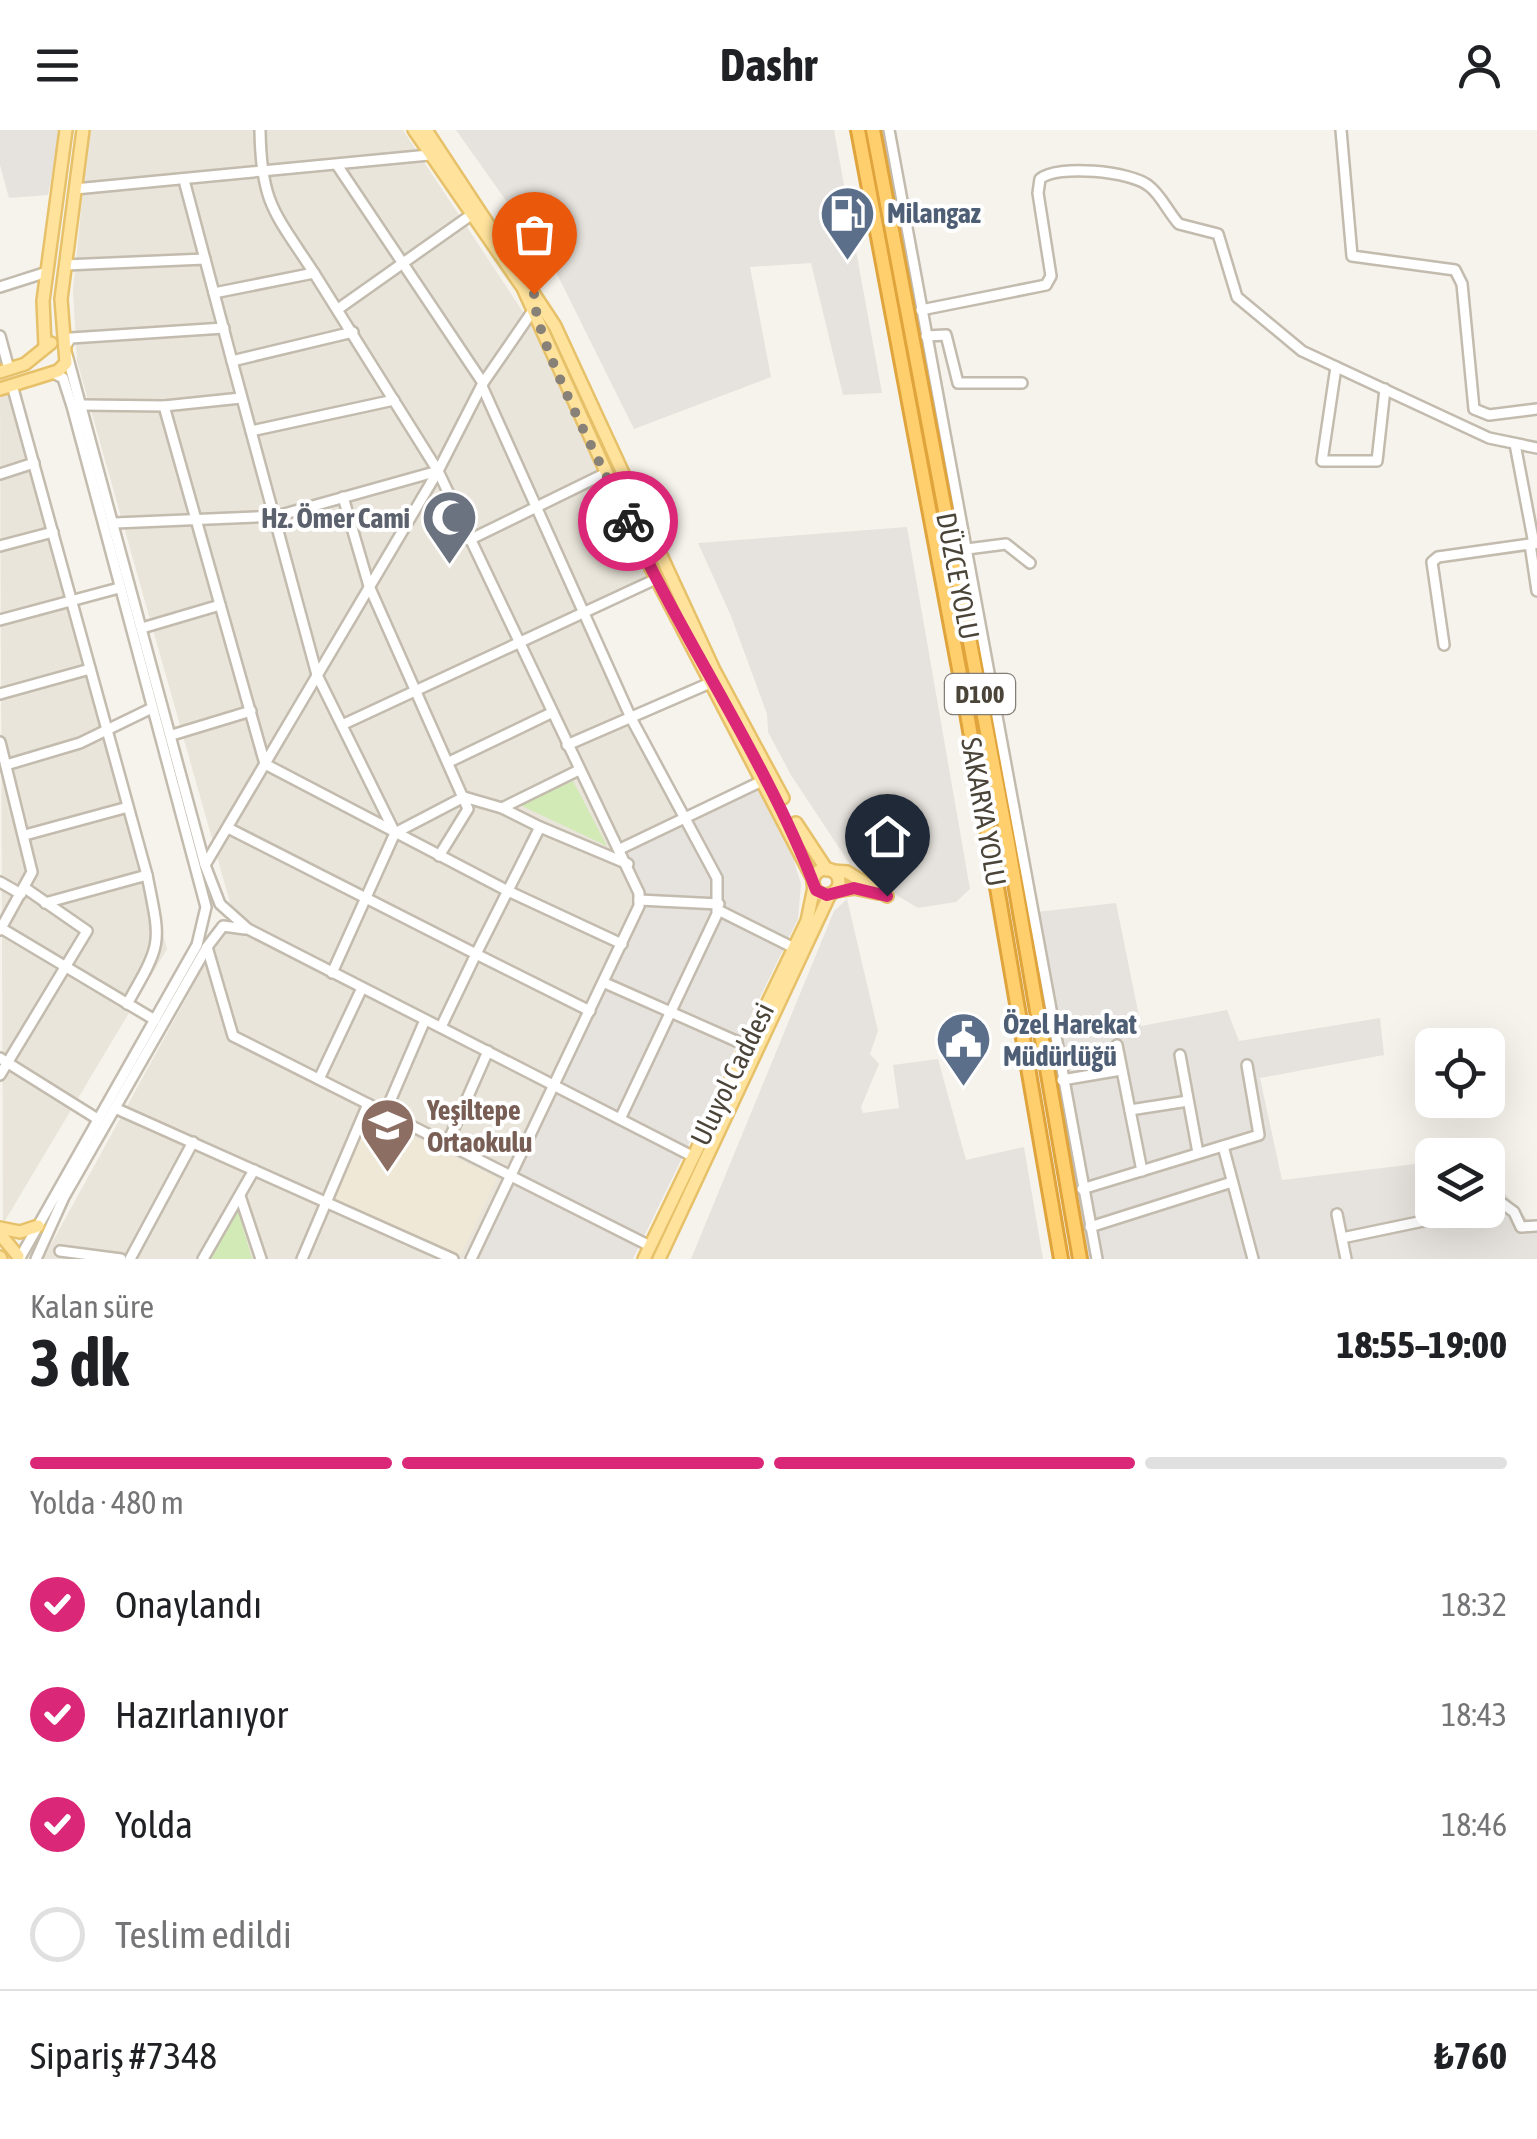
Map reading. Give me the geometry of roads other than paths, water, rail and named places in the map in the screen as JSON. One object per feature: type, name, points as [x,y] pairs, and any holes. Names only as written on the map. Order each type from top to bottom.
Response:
[{"type":"highway","name":"SAKARYA YOLU","points":[[858,130],[963,690],[1061,1259]]},
{"type":"highway","name":"DÜZCE YOLU","points":[[874,130],[1008,842],[1080,1259]]},
{"type":"main road","points":[[49,371],[40,364],[46,272],[66,130]]},
{"type":"main road","points":[[6,387],[61,369],[65,264],[83,130]]},
{"type":"main road","points":[[414,130],[534,310],[656,579],[764,780],[814,883],[821,894],[854,888],[887,896],[847,872],[830,871],[814,883]]},
{"type":"main road","points":[[426,130],[577,367],[714,670],[796,823],[838,881],[833,893]]},
{"type":"main road","points":[[5,370],[42,349],[64,350]]},
{"type":"main road","name":"Uluyol Caddesi","points":[[644,1259],[807,921],[814,883]]},
{"type":"main road","name":"Uluyol Caddesi","points":[[659,1259],[833,893]]},
{"type":"main road","points":[[0,1231],[20,1232],[38,1226]]},
{"type":"main road","points":[[0,1231],[23,1258]]},
{"type":"street","points":[[260,130],[260,172],[267,200],[438,471],[516,642],[628,864],[639,900],[605,982],[471,1259]]},
{"type":"street","points":[[888,130],[1096,1259]]},
{"type":"street","points":[[1341,130],[1352,256],[1455,270],[1462,284],[1474,409],[1489,416],[1537,409]]},
{"type":"street","points":[[75,188],[429,155]]},
{"type":"street","points":[[337,165],[482,385],[631,718],[717,878],[718,907],[673,1013],[620,1119]]},
{"type":"street","points":[[922,310],[1046,285],[1051,276],[1038,193],[1040,179],[1056,170],[1127,176],[1155,191],[1179,224],[1218,234],[1237,297],[1302,351],[1490,438],[1537,448]]},
{"type":"street","points":[[184,184],[317,675],[395,833]]},
{"type":"street","points":[[338,309],[472,215]]},
{"type":"street","points":[[65,264],[204,259]]},
{"type":"street","points":[[0,287],[46,272]]},
{"type":"street","points":[[214,294],[314,273]]},
{"type":"street","points":[[204,865],[438,471],[482,385],[534,310],[534,294]]},
{"type":"street","points":[[224,328],[71,338],[64,350],[115,523],[204,865],[220,904],[248,929],[692,1156]]},
{"type":"street","points":[[232,362],[353,332]]},
{"type":"street","points":[[926,336],[946,335],[958,383],[1022,383]]},
{"type":"street","points":[[0,336],[5,370]]},
{"type":"street","points":[[1336,367],[1322,461],[1377,461],[1385,389]]},
{"type":"street","points":[[23,1258],[96,1118],[197,945],[206,906],[64,378],[49,371]]},
{"type":"street","points":[[6,387],[34,463],[147,874],[158,950],[127,1004]]},
{"type":"street","points":[[83,406],[164,406],[240,398]]},
{"type":"street","points":[[250,431],[394,400]]},
{"type":"street","points":[[164,406],[265,764],[506,890],[622,944]]},
{"type":"street","points":[[1515,444],[1534,544],[1537,591]]},
{"type":"street","points":[[0,474],[34,463]]},
{"type":"street","points":[[115,523],[277,516],[438,471]]},
{"type":"street","points":[[469,540],[606,472]]},
{"type":"street","points":[[343,498],[370,586],[468,809],[439,856]]},
{"type":"street","points":[[0,546],[53,532]]},
{"type":"street","points":[[967,549],[1006,544],[1030,564]]},
{"type":"street","points":[[1444,645],[1432,562],[1534,544]]},
{"type":"street","points":[[344,724],[656,579]]},
{"type":"street","points":[[0,620],[119,588]]},
{"type":"street","points":[[142,628],[220,606]]},
{"type":"street","points":[[0,694],[90,669]]},
{"type":"street","points":[[567,746],[710,682]]},
{"type":"street","points":[[4,768],[108,732],[150,709]]},
{"type":"street","points":[[172,735],[251,710]]},
{"type":"street","points":[[449,762],[551,713]]},
{"type":"street","points":[[0,742],[32,872],[0,929],[155,1020]]},
{"type":"street","points":[[502,808],[579,770]]},
{"type":"street","points":[[620,849],[764,780]]},
{"type":"street","points":[[332,973],[395,833],[464,797],[502,808],[628,864]]},
{"type":"street","points":[[25,835],[128,807]]},
{"type":"street","points":[[441,1028],[540,827]]},
{"type":"street","points":[[228,828],[590,1011]]},
{"type":"street","points":[[45,903],[147,874]]},
{"type":"street","points":[[0,882],[45,903],[85,926],[87,931],[4,1061],[0,1075]]},
{"type":"street","points":[[639,900],[718,907],[794,948]]},
{"type":"street","points":[[206,906],[220,904]]},
{"type":"street","points":[[23,1258],[117,1109],[228,914]]},
{"type":"street","points":[[204,922],[248,929]]},
{"type":"street","points":[[207,947],[233,1036],[650,1246]]},
{"type":"street","points":[[605,982],[745,1045]]},
{"type":"street","points":[[319,1079],[362,988]]},
{"type":"street","points":[[385,1113],[426,1020]]},
{"type":"street","points":[[1117,1045],[1142,1171]]},
{"type":"street","points":[[446,1144],[488,1051]]},
{"type":"street","points":[[1180,1056],[1198,1153]]},
{"type":"street","points":[[4,1061],[96,1118]]},
{"type":"street","points":[[1082,1190],[1259,1134],[1246,1065]]},
{"type":"street","points":[[1062,1080],[1121,1070]]},
{"type":"street","points":[[1130,1110],[1188,1100]]},
{"type":"street","points":[[302,1259],[368,1104]]},
{"type":"street","points":[[117,1109],[453,1259]]},
{"type":"street","points":[[130,1259],[193,1142]]},
{"type":"street","points":[[1224,1146],[1250,1258]]},
{"type":"street","points":[[203,1259],[254,1170]]},
{"type":"street","points":[[1090,1227],[1232,1182]]},
{"type":"street","points":[[240,1196],[261,1259]]},
{"type":"street","points":[[1505,1205],[1514,1212],[1521,1227],[1537,1226]]},
{"type":"street","points":[[1337,1214],[1346,1259]]},
{"type":"street","points":[[1342,1238],[1415,1223]]},
{"type":"street","points":[[60,1251],[121,1259]]},
{"type":"place","name":"Milangaz","points":[[848,262]]},
{"type":"place","name":"Hz. Ömer Cami","points":[[449,567]]},
{"type":"place","name":"Özel Harekat Müdürlüğü","points":[[964,1089]]},
{"type":"place","name":"Yeşiltepe Ortaokulu","points":[[388,1175]]}]
